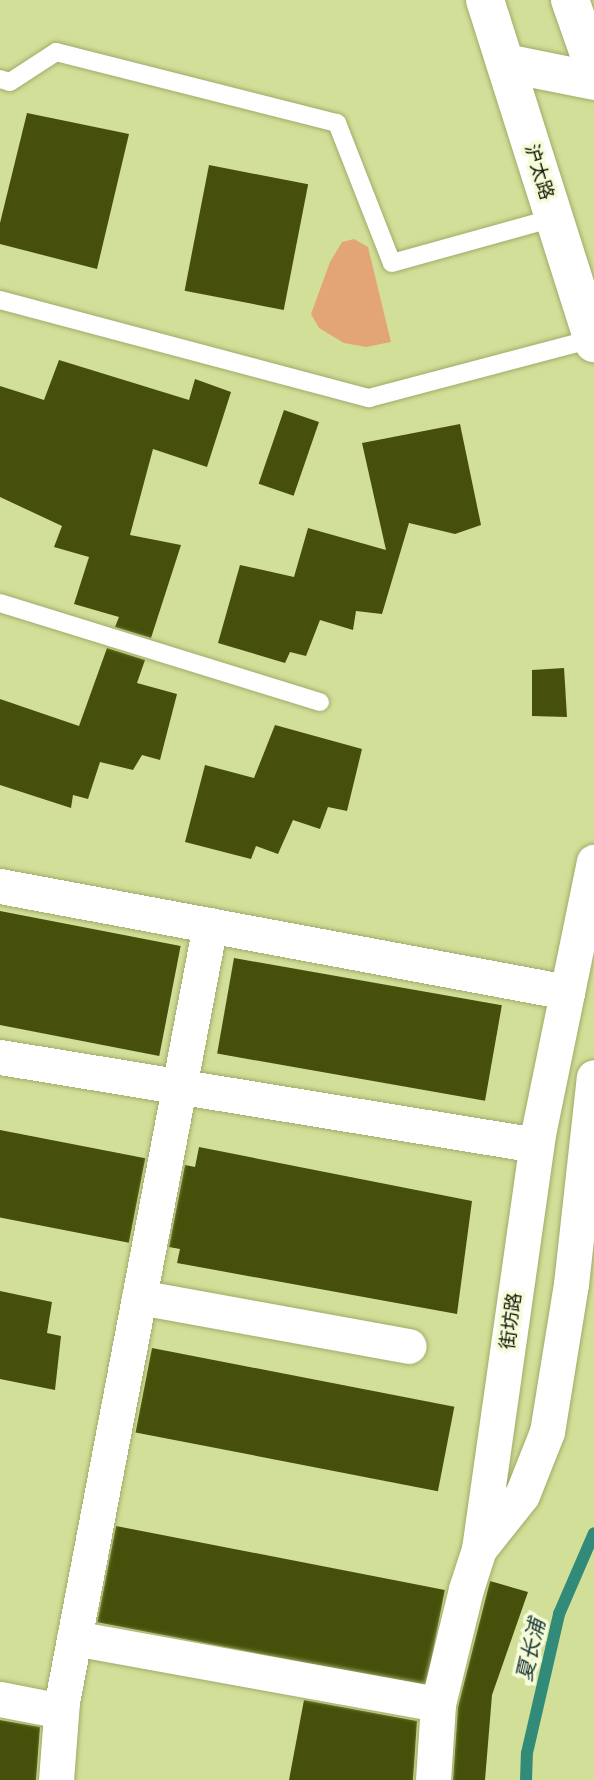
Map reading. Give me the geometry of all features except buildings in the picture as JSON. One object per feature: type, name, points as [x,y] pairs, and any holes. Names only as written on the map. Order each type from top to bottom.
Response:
[{"type":"main road","name":"沪太路","points":[[485,0],[593,341]]},
{"type":"main road","points":[[570,0],[594,68]]},
{"type":"main road","points":[[505,63],[594,81]]},
{"type":"street","name":"街坊路","points":[[433,1780],[438,1704],[466,1589],[479,1549],[536,1145],[594,862]]},
{"type":"street","points":[[0,886],[567,992]]},
{"type":"street","points":[[56,1780],[61,1711],[74,1638],[210,925]]},
{"type":"street","points":[[0,1057],[536,1145]]},
{"type":"street","points":[[479,1549],[522,1495],[547,1432],[571,1284],[594,1077]]},
{"type":"street","points":[[139,1297],[409,1346]]},
{"type":"street","points":[[74,1638],[438,1704]]},
{"type":"street","points":[[0,1699],[61,1711]]},
{"type":"lane","points":[[0,79],[10,82],[56,52],[337,123],[392,263],[554,218]]},
{"type":"lane","points":[[0,300],[369,398],[593,341]]},
{"type":"lane","points":[[0,603],[320,702]]},
{"type":"shaded area","points":[[354,239],[368,247],[391,342],[366,347],[344,343],[319,328],[311,314],[330,262],[342,242]]},
{"type":"waterway","name":"夏长浦","points":[[526,1780],[527,1753],[559,1614],[594,1533]]}]
